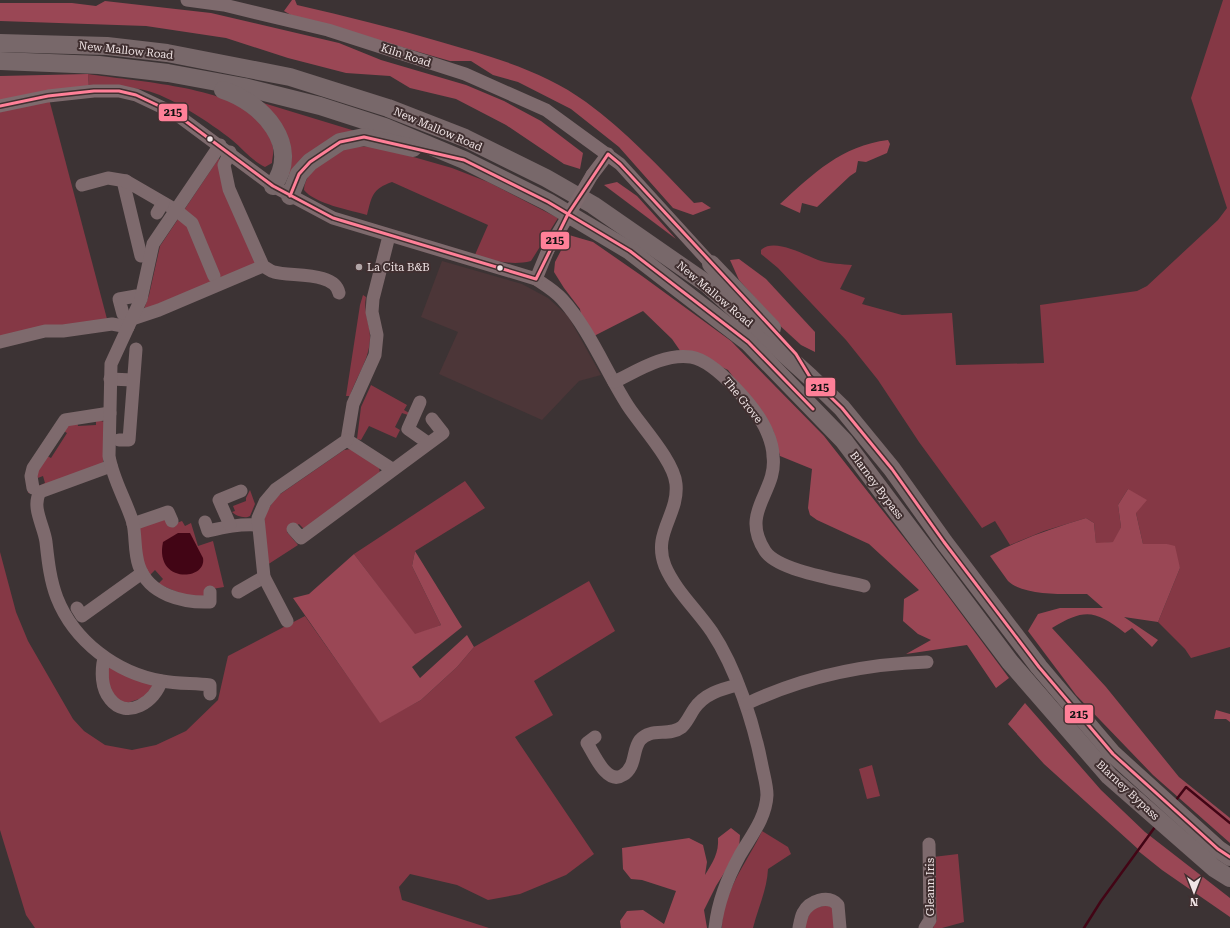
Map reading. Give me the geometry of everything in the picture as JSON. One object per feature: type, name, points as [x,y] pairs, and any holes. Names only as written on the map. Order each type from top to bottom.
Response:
[{"type":"highway","name":"New Mallow Road","points":[[0,43],[107,46],[166,53],[228,64],[290,77],[338,91],[388,108],[465,138],[546,178],[593,205],[678,263],[707,284],[810,377]]},
{"type":"highway","name":"New Mallow Road","points":[[0,61],[64,63],[131,68],[205,79],[281,96],[365,120],[464,160]]},
{"type":"highway","points":[[131,68],[220,90],[241,97],[253,104],[275,130],[283,153],[282,172],[273,186]]},
{"type":"highway","points":[[290,196],[299,174],[310,162],[340,142],[364,137],[464,160]]},
{"type":"highway","name":"Blarney Bypass","points":[[464,160],[548,202],[630,251],[748,342],[844,441],[1010,662],[1109,776],[1214,868],[1230,878]]},
{"type":"highway","points":[[711,264],[796,354],[810,377]]},
{"type":"highway","name":"Blarney Bypass","points":[[810,377],[842,408],[892,469],[944,542],[1020,643],[1113,754],[1218,849],[1230,858]]},
{"type":"street","name":"Kiln Road","points":[[187,0],[224,5],[328,30],[465,74],[546,110],[620,164],[711,264]]},
{"type":"street","points":[[0,106],[63,94],[110,91],[136,95],[158,104],[176,114],[273,186],[333,218],[536,279],[562,299],[593,345],[628,406],[674,473],[676,484],[674,507],[661,538],[661,554],[665,566],[672,578],[712,633],[738,685],[746,704],[762,768],[767,793],[766,806],[756,829],[727,881],[717,906],[715,928]]},
{"type":"street","points":[[210,592],[210,602],[196,603],[179,600],[162,592],[149,582],[142,574],[138,565],[133,524],[111,466],[109,456],[110,379],[111,364],[128,320],[141,297],[153,244],[176,210],[225,149]]},
{"type":"street","points":[[225,149],[224,165],[229,189],[263,266],[274,272],[327,280],[337,286],[339,293]]},
{"type":"street","points":[[536,279],[548,250],[592,175],[608,154]]},
{"type":"street","points":[[82,185],[108,178],[126,181],[160,208],[176,210],[192,223],[214,276]]},
{"type":"street","points":[[126,181],[124,185],[141,256]]},
{"type":"street","points":[[287,621],[264,577],[257,526],[258,518],[265,502],[276,489],[347,440],[353,404],[375,355],[377,335],[372,312],[373,299],[389,236]]},
{"type":"street","points":[[0,342],[45,331],[63,331],[112,324],[128,320],[159,310],[263,266]]},
{"type":"street","points":[[128,320],[119,299],[136,296],[141,297]]},
{"type":"street","points":[[119,440],[129,440],[136,349]]},
{"type":"street","name":"The Grove","points":[[614,382],[659,361],[675,358],[692,358],[720,372],[750,405],[767,431],[774,457],[771,480],[756,516],[756,530],[766,552],[790,568],[864,586]]},
{"type":"street","points":[[110,379],[134,380]]},
{"type":"street","points":[[420,402],[408,429],[428,443]]},
{"type":"street","points":[[33,488],[31,476],[33,468],[65,420],[110,413]]},
{"type":"street","points":[[293,529],[301,538],[443,432],[432,419]]},
{"type":"street","points":[[347,440],[392,469]]},
{"type":"street","points":[[111,466],[40,492],[36,498],[36,506],[44,528],[50,572],[57,597],[74,629],[104,658],[130,671],[161,681],[210,684],[210,694]]},
{"type":"street","points":[[230,526],[219,500],[241,491]]},
{"type":"street","points":[[133,524],[168,512],[172,521]]},
{"type":"street","points":[[205,522],[208,531],[230,526],[257,526]]},
{"type":"street","points":[[77,608],[82,616],[142,574]]},
{"type":"street","points":[[238,592],[264,577]]},
{"type":"street","points":[[104,658],[102,678],[105,690],[110,700],[118,706],[129,708],[139,707],[150,701],[159,691],[161,681]]},
{"type":"street","points":[[746,704],[788,686],[822,676],[877,665],[927,662]]},
{"type":"street","points":[[595,737],[587,743],[606,773],[612,777],[620,778],[631,767],[636,748],[640,740],[646,735],[652,733],[672,732],[681,727],[698,703],[721,689],[738,685]]},
{"type":"street","name":"Gleann Iris","points":[[925,928],[930,920],[929,844]]},
{"type":"street","points":[[799,928],[803,913],[808,906],[816,900],[831,900],[838,905],[840,928]]},
{"type":"shaded area","points":[[292,0],[295,0],[297,5],[423,37],[497,59],[535,73],[570,91],[601,113],[642,150],[694,203],[702,202],[711,208],[693,215],[673,208],[619,147],[571,109],[518,82],[493,75],[471,61],[450,61],[291,15],[284,11]]},
{"type":"shaded area","points":[[1223,0],[1230,0],[1230,647],[1191,658],[1185,649],[1158,622],[1180,568],[1167,544],[1143,544],[1136,513],[1128,489],[1118,505],[1121,527],[1114,542],[1096,544],[1094,523],[1086,518],[1044,531],[1010,545],[995,521],[982,528],[919,442],[878,380],[846,340],[778,268],[761,254],[761,250],[767,247],[782,246],[821,261],[852,265],[840,289],[865,298],[862,304],[902,315],[952,313],[956,365],[1044,363],[1040,305],[1137,291],[1147,286],[1218,220],[1227,208],[1191,98]]},
{"type":"shaded area","points":[[105,1],[211,13],[339,43],[381,60],[466,85],[504,101],[541,121],[583,153],[580,169],[564,164],[506,125],[456,99],[410,88],[390,76],[346,73],[288,58],[226,38],[146,26],[0,21],[0,3],[72,3],[96,6]]},
{"type":"shaded area","points":[[88,74],[174,86],[219,97],[238,105],[253,114],[266,130],[271,139],[273,148],[272,163],[265,167],[202,118],[178,104],[154,93],[130,88],[89,89]]},
{"type":"shaded area","points":[[88,74],[89,89],[0,106],[0,76]]},
{"type":"shaded area","points":[[49,99],[107,319],[0,339],[0,112]]},
{"type":"shaded area","points":[[260,102],[365,134],[289,184],[289,166]]},
{"type":"shaded area","points":[[888,140],[890,144],[887,153],[866,162],[858,161],[856,172],[817,207],[802,203],[800,213],[780,204],[817,172],[842,155],[871,143]]},
{"type":"shaded area","points":[[375,146],[452,168],[488,182],[558,218],[531,261],[516,263],[502,262],[474,257],[488,225],[392,182],[380,187],[374,194],[367,215],[324,203],[309,195],[304,190],[309,175],[329,156],[353,147]]},
{"type":"shaded area","points":[[219,158],[256,261],[253,266],[143,312],[149,295],[160,246]]},
{"type":"shaded area","points":[[617,182],[637,196],[676,239],[604,185]]},
{"type":"shaded area","points":[[569,235],[593,242],[731,341],[824,436],[919,557],[1009,678],[996,688],[967,645],[906,654],[931,640],[918,634],[903,621],[904,599],[919,590],[869,544],[817,520],[810,515],[808,508],[812,469],[780,456],[773,430],[728,370],[691,353],[681,352],[672,339],[643,311],[594,336],[582,321],[580,309],[554,272],[555,262]]},
{"type":"shaded area","points":[[739,259],[766,279],[815,332],[815,352],[801,345],[777,323],[739,280],[730,260]]},
{"type":"shaded area","points":[[442,261],[522,284],[548,298],[568,316],[601,375],[579,381],[542,420],[439,374],[458,332],[421,317]]},
{"type":"shaded area","points":[[363,295],[366,297],[365,307],[370,332],[368,353],[350,396],[346,396],[360,305]]},
{"type":"shaded area","points":[[371,385],[407,405],[404,410],[409,413],[408,415],[402,413],[395,427],[400,430],[396,438],[369,426],[361,440],[357,439],[361,407]]},
{"type":"shaded area","points":[[96,419],[104,422],[103,463],[28,493],[28,491],[45,483],[43,476],[35,479],[45,455],[51,458],[67,433],[62,430],[77,420],[78,426],[96,425]]},
{"type":"shaded area","points":[[351,449],[379,466],[380,474],[305,530],[299,524],[287,532],[298,545],[267,565],[264,516],[276,497],[344,450]]},
{"type":"shaded area","points":[[465,481],[485,508],[415,551],[412,566],[441,625],[415,635],[354,554]]},
{"type":"shaded area","points":[[1128,489],[1147,500],[1136,513],[1143,544],[1167,544],[1175,546],[1180,568],[1158,622],[1124,617],[1158,640],[1152,647],[1132,628],[1125,633],[1106,620],[1090,614],[1073,617],[1052,628],[1106,687],[1179,777],[1230,818],[1230,843],[1153,775],[1076,695],[1028,631],[1038,614],[1060,608],[1103,608],[1087,594],[1034,592],[1015,586],[1008,581],[990,556],[1037,534],[1086,518],[1094,523],[1096,543],[1113,542],[1121,527],[1118,505]]},
{"type":"shaded area","points":[[250,490],[255,504],[250,516],[238,516],[232,512],[235,511],[233,506],[246,501]]},
{"type":"shaded area","points":[[165,518],[168,526],[182,521],[185,526],[191,523],[198,546],[213,541],[224,587],[206,590],[206,595],[194,599],[158,584],[163,579],[155,570],[150,575],[143,564],[138,528]]},
{"type":"shaded area","points":[[178,533],[190,533],[203,558],[202,566],[197,571],[190,574],[173,572],[166,565],[162,556],[163,542]]},
{"type":"shaded area","points":[[415,551],[462,627],[412,667],[420,678],[467,635],[474,647],[457,667],[421,700],[380,723],[293,598],[309,594],[354,554],[415,634],[441,625],[412,566]]},
{"type":"shaded area","points":[[0,552],[16,612],[28,641],[73,719],[84,731],[105,745],[132,750],[156,745],[186,731],[218,700],[228,656],[305,616],[380,722],[421,700],[457,667],[474,647],[589,581],[615,631],[534,681],[553,715],[515,737],[594,854],[566,875],[520,894],[488,900],[457,885],[410,874],[399,887],[402,900],[489,928],[35,928],[26,915],[0,830]]},
{"type":"shaded area","points":[[110,667],[154,686],[148,696],[124,704],[110,694],[106,668]]},
{"type":"shaded area","points":[[1025,703],[1101,790],[1145,832],[1230,898],[1230,917],[1162,870],[1137,850],[1138,849],[1044,764],[1008,724]]},
{"type":"shaded area","points":[[1216,710],[1230,714],[1230,722],[1226,719],[1214,719]]},
{"type":"shaded area","points":[[872,765],[880,796],[867,799],[859,769]]},
{"type":"shaded area","points":[[731,828],[740,835],[739,849],[716,886],[704,910],[707,928],[621,928],[620,921],[627,911],[643,910],[664,924],[676,891],[642,880],[631,879],[623,869],[622,848],[689,838],[703,845],[707,862],[705,875],[713,862],[718,838]]},
{"type":"shaded area","points":[[762,831],[788,847],[791,854],[768,869],[764,892],[753,928],[722,928],[726,902],[736,878]]},
{"type":"shaded area","points":[[958,854],[964,922],[942,928],[933,928],[937,919],[932,877],[933,857]]},
{"type":"shaded area","points":[[827,905],[833,908],[836,928],[803,928],[812,909]]},
{"type":"waterway","points":[[1176,800],[1186,787],[1230,823]]},
{"type":"waterway","points":[[1084,928],[1101,901],[1155,827]]},
{"type":"transit line","name":"215","points":[[0,106],[48,96],[94,91],[119,91],[136,95],[176,114],[273,186],[333,218],[536,279],[568,214],[608,154],[620,164],[796,354],[810,377],[842,408],[892,469],[944,542],[1039,667],[1113,754],[1218,849],[1230,857]]},
{"type":"transit line","name":"215","points":[[290,196],[299,174],[310,162],[340,142],[364,137],[464,160],[548,202],[630,251],[748,342],[813,409]]},
{"type":"place","name":"La Cita B&B","points":[[359,267]]}]
